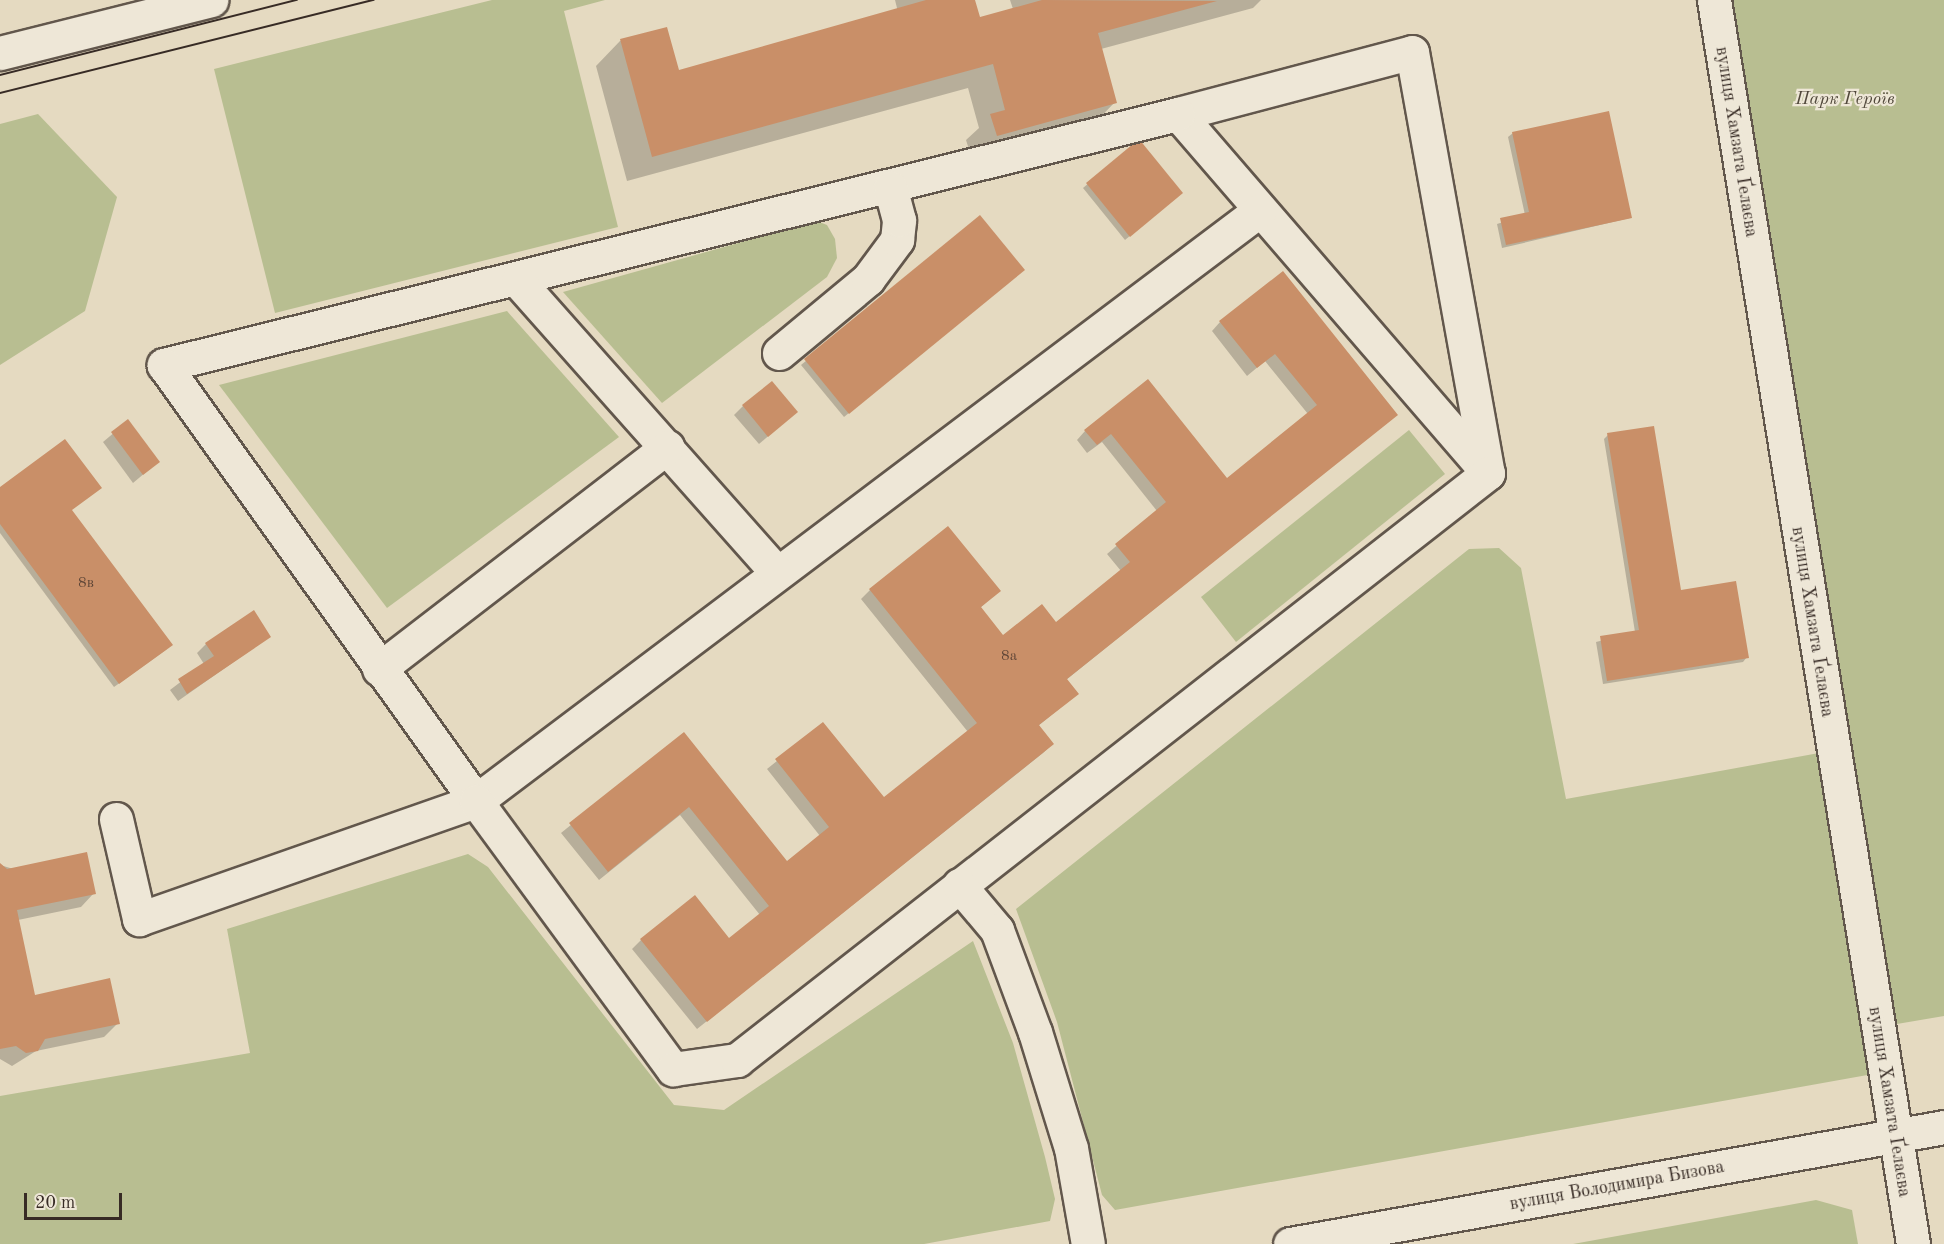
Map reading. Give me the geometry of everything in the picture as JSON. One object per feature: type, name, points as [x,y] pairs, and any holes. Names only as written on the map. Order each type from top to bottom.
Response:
[{"type":"street","points":[[0,53],[211,0]]},
{"type":"street","name":"вулиця Хамзата Ґелаєва","points":[[1714,0],[1913,1244]]},
{"type":"street","points":[[1412,52],[1488,473],[737,1060],[673,1069],[379,669],[164,365],[518,281],[1178,114],[1412,52]]},
{"type":"street","points":[[1178,114],[1488,473]]},
{"type":"street","points":[[779,353],[868,279],[897,240],[899,220],[890,187]]},
{"type":"street","points":[[116,819],[139,919],[476,801],[776,572],[1260,210]]},
{"type":"street","points":[[518,281],[776,572]]},
{"type":"street","points":[[379,669],[667,447]]},
{"type":"street","points":[[958,885],[997,930],[1035,1032],[1071,1148],[1088,1244]]},
{"type":"street","name":"вулиця Володимира Бизова","points":[[1290,1244],[1944,1128]]},
{"type":"green space","points":[[492,0],[605,0],[564,11],[618,227],[275,313],[214,69]]},
{"type":"green space","name":"Парк Героїв","points":[[1729,0],[1944,0],[1944,1016],[1891,1025]]},
{"type":"green space","points":[[38,114],[117,197],[85,311],[0,365],[0,124]]},
{"type":"green space","points":[[817,221],[827,225],[835,239],[837,258],[827,277],[662,403],[563,292]]},
{"type":"green space","points":[[507,311],[619,437],[387,608],[219,385]]},
{"type":"green space","points":[[1409,430],[1445,474],[1236,642],[1201,597]]},
{"type":"green space","points":[[1499,548],[1521,568],[1566,799],[1819,753],[1873,1074],[1115,1210],[1102,1195],[1057,1022],[1016,909],[1469,549]]},
{"type":"green space","points":[[468,854],[488,867],[674,1105],[724,1110],[973,941],[1013,1043],[1045,1157],[1055,1199],[1050,1221],[924,1244],[0,1244],[0,1096],[250,1053],[227,929]]},
{"type":"green space","points":[[1816,1200],[1852,1210],[1858,1244],[1573,1244]]},
{"type":"building","points":[[926,0],[975,0],[980,17],[1042,0],[1217,1],[1098,33],[1117,103],[997,136],[990,114],[1005,110],[993,64],[652,157],[620,39],[667,27],[679,70]]},
{"type":"building","points":[[1609,111],[1632,218],[1506,245],[1500,218],[1529,212],[1512,132]]},
{"type":"building","points":[[1139,139],[1183,193],[1130,237],[1086,183]]},
{"type":"building","points":[[980,215],[1025,270],[849,414],[804,359]]},
{"type":"building","points":[[1283,271],[1398,415],[1067,679],[1079,694],[1039,725],[1054,744],[707,1022],[640,939],[695,895],[729,938],[769,906],[689,807],[608,872],[569,823],[684,732],[787,861],[829,827],[775,759],[823,722],[884,797],[977,723],[869,589],[948,526],[1001,591],[981,607],[1003,635],[1042,604],[1056,622],[1130,562],[1115,544],[1166,502],[1111,434],[1097,445],[1084,430],[1148,379],[1227,478],[1317,405],[1275,354],[1257,368],[1219,321]]},
{"type":"building","points":[[772,381],[798,412],[768,437],[742,405]]},
{"type":"building","points":[[128,419],[160,462],[143,475],[111,432]]},
{"type":"building","points":[[1654,426],[1681,590],[1736,581],[1749,658],[1607,681],[1600,636],[1639,630],[1607,433]]},
{"type":"building","points":[[65,439],[102,488],[72,510],[173,645],[119,684],[0,524],[0,487]]},
{"type":"building","points":[[254,610],[271,637],[187,694],[178,679],[214,656],[205,643]]},
{"type":"building","points":[[87,852],[96,894],[17,910],[35,995],[110,978],[120,1024],[45,1039],[38,1051],[26,1053],[16,1046],[0,1049],[0,863],[7,869]]},
{"type":"tram line","points":[[0,75],[297,0]]},
{"type":"tram line","points":[[0,93],[374,0]]}]
